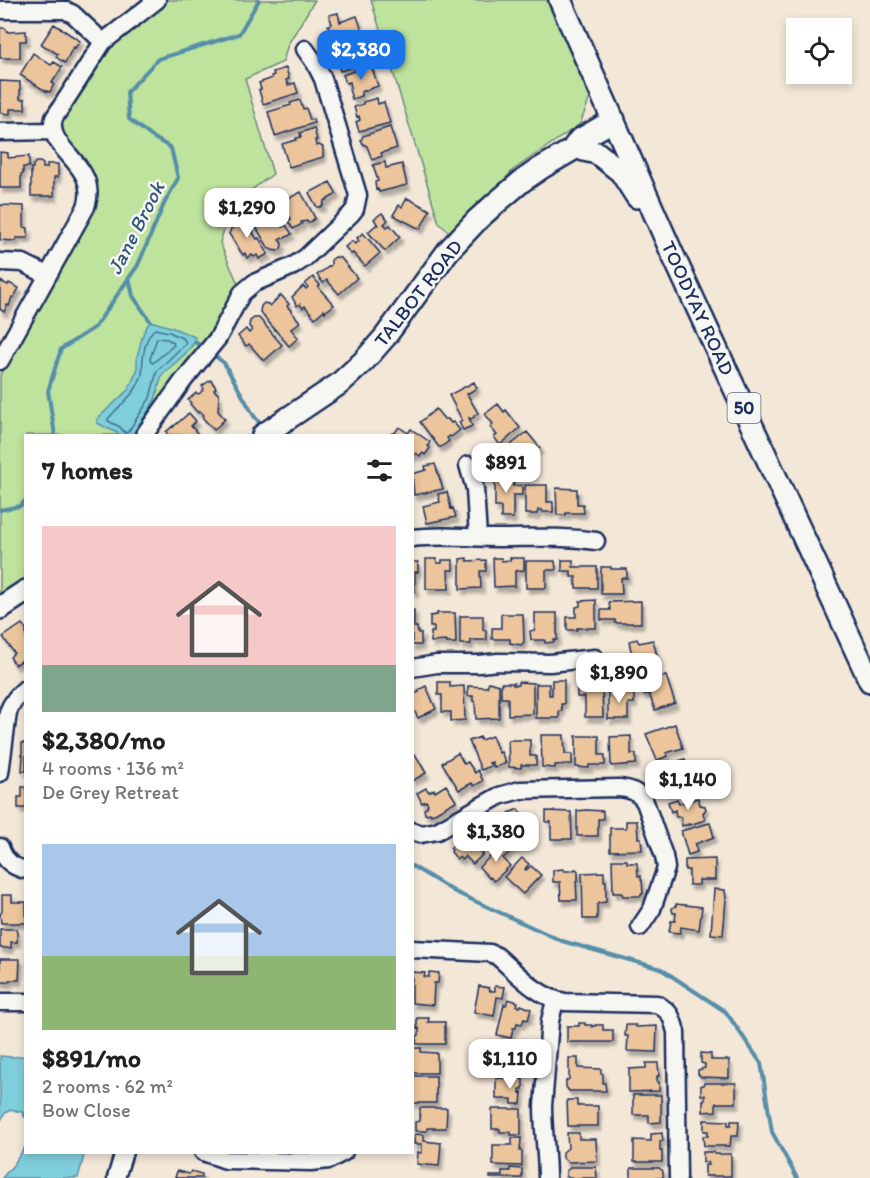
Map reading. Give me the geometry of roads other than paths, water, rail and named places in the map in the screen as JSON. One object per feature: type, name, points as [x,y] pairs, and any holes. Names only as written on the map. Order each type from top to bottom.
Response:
[{"type":"main road","name":"TOODYAY ROAD","points":[[560,0],[672,253],[870,681]]},
{"type":"main road","name":"TALBOT ROAD","points":[[264,434],[339,384],[364,362],[385,337],[436,265],[478,219],[522,181],[541,168],[578,150],[579,140],[617,127]]},
{"type":"main road","points":[[578,150],[597,153],[621,172],[672,253]]},
{"type":"main road","points":[[0,608],[24,592]]},
{"type":"street","points":[[0,361],[89,199],[90,190],[84,175],[54,135],[54,118],[103,42],[157,0]]},
{"type":"street","points":[[0,10],[65,10],[73,14],[103,42]]},
{"type":"street","points":[[145,434],[218,338],[242,293],[254,283],[299,262],[355,209],[356,188],[322,79],[305,49]]},
{"type":"street","points":[[0,132],[53,131]]},
{"type":"street","points":[[0,262],[23,263],[47,275]]},
{"type":"street","points":[[468,465],[475,489],[478,537]]},
{"type":"street","points":[[414,538],[565,537],[596,541]]},
{"type":"street","points":[[414,668],[437,664],[550,663],[595,658]]},
{"type":"street","points":[[0,773],[8,712],[11,704],[24,690]]},
{"type":"street","points":[[414,832],[421,834],[437,831],[508,792],[619,788],[634,791],[641,795],[645,802],[665,862],[658,894],[652,909],[640,927]]},
{"type":"street","points":[[3,861],[24,870]]},
{"type":"street","points":[[414,949],[490,953],[497,956],[544,996],[555,1001],[657,1004],[667,1010],[673,1018],[676,1032],[678,1178]]},
{"type":"street","points":[[547,1178],[543,1106],[550,1021],[555,1001]]},
{"type":"street","points":[[0,1002],[24,1002]]},
{"type":"street","points":[[116,1178],[123,1154]]},
{"type":"street","points":[[209,1154],[233,1161],[312,1162],[328,1160],[340,1154]]},
{"type":"water","points":[[150,321],[195,337],[195,342],[162,375],[155,400],[134,434],[119,434],[97,423],[97,419],[128,390],[137,371],[137,357],[143,334]]},
{"type":"water","points":[[0,1056],[24,1056],[24,1116],[22,1112],[11,1110],[5,1113],[0,1122]]},
{"type":"water","points":[[24,1149],[24,1154],[84,1154],[78,1178],[2,1178]]},
{"type":"waterway","name":"Jane Brook","points":[[55,434],[48,391],[61,349],[95,327],[138,265],[164,204],[178,178],[171,148],[129,119],[127,92],[158,59],[239,34],[259,0]]},
{"type":"waterway","points":[[129,278],[133,296],[150,321]]},
{"type":"waterway","points":[[195,342],[205,349]]},
{"type":"waterway","points":[[211,353],[224,363],[254,416],[263,427]]},
{"type":"waterway","name":"Jane Brook","points":[[0,510],[20,506],[24,502]]},
{"type":"waterway","points":[[414,867],[455,892],[562,941],[661,969],[726,1012],[761,1063],[772,1132],[797,1178]]}]
